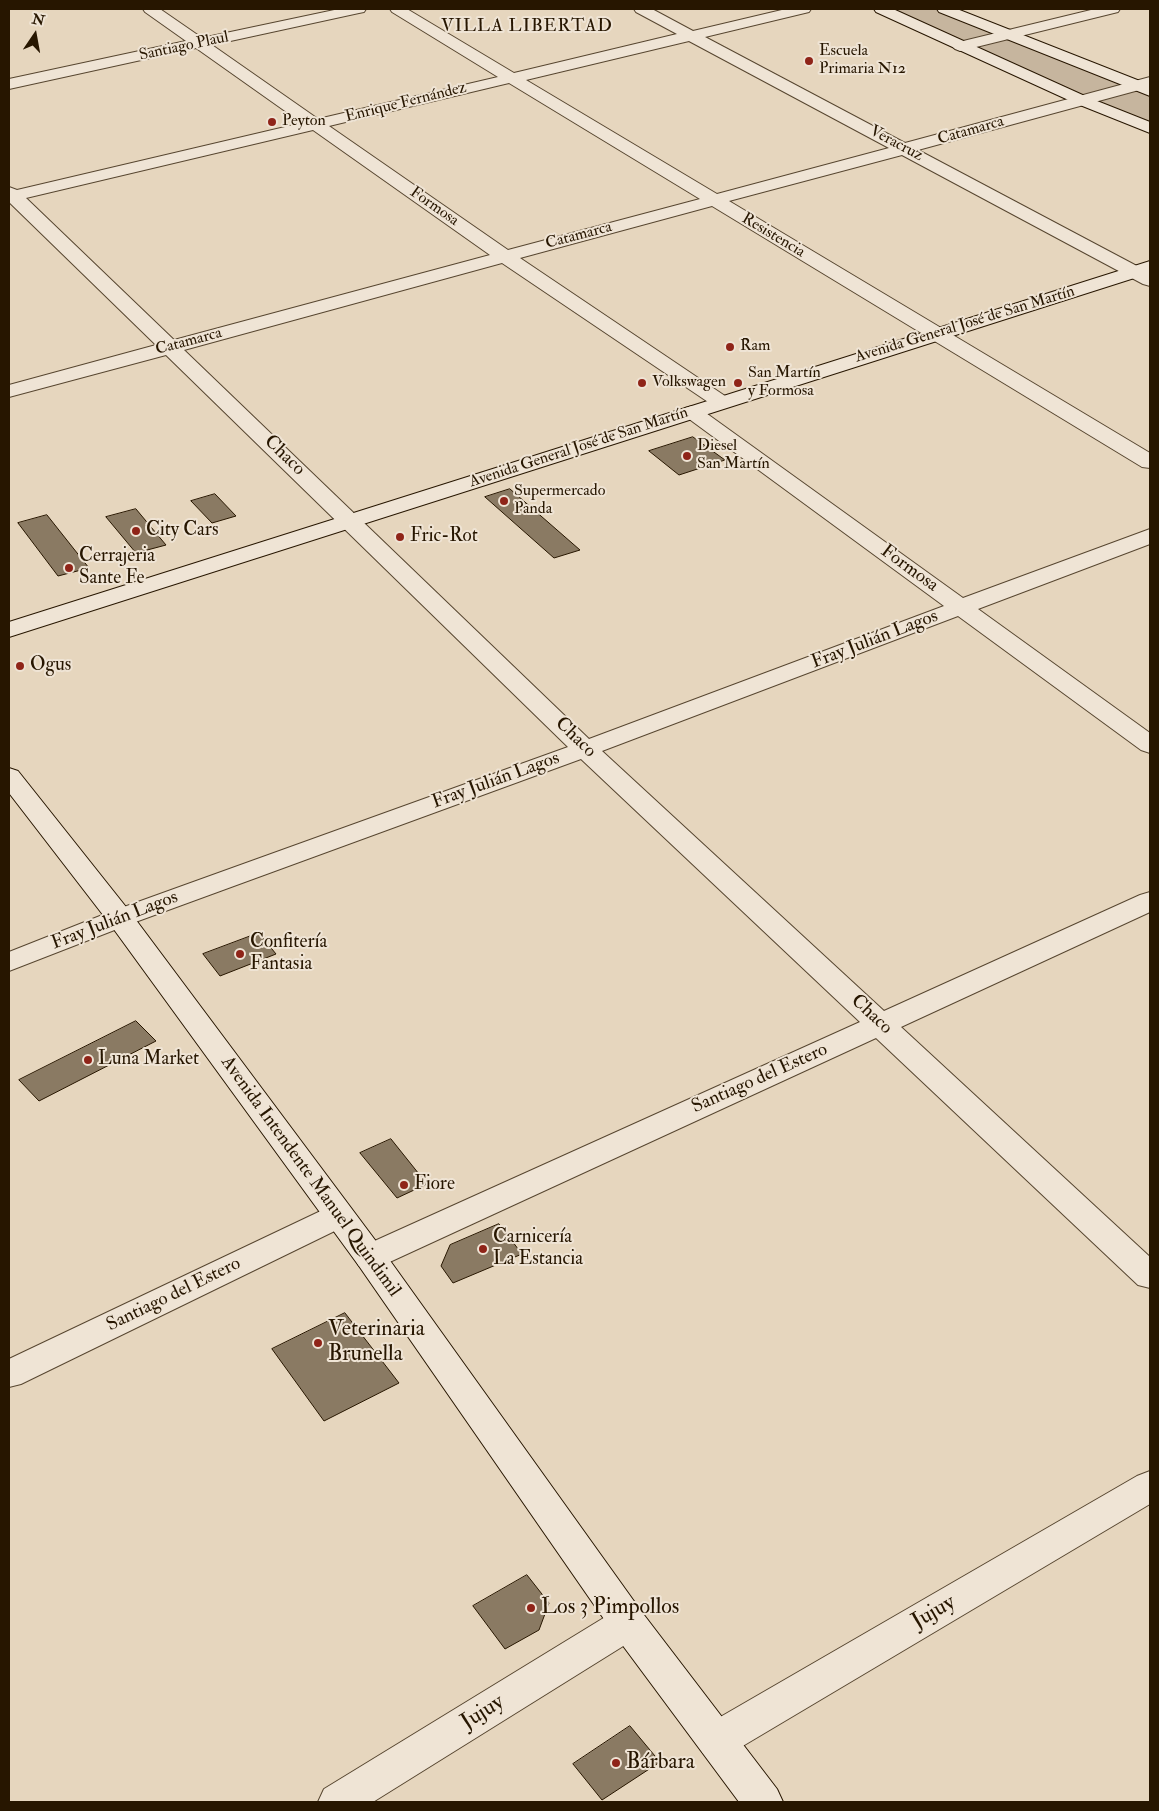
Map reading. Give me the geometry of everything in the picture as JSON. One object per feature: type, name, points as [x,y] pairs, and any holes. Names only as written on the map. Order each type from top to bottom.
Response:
[{"type":"street","name":"Formosa","points":[[150,9],[504,256],[721,402]]},
{"type":"street","name":"Santiago Plaul","points":[[9,84],[359,9]]},
{"type":"street","name":"Resistencia","points":[[397,9],[1150,462]]},
{"type":"street","name":"Veracruz","points":[[641,9],[1145,273]]},
{"type":"street","name":"Enrique Fernández","points":[[10,195],[316,125],[804,9]]},
{"type":"street","points":[[881,9],[1080,100],[1150,128]]},
{"type":"street","points":[[944,9],[1146,86]]},
{"type":"street","points":[[960,46],[1113,9]]},
{"type":"street","name":"Catamarca","points":[[9,391],[906,149],[1080,100],[1146,86]]},
{"type":"street","name":"Chaco","points":[[10,195],[172,347],[585,749],[1150,1276]]},
{"type":"street","name":"Avenida General José de San Martín","points":[[9,630],[936,334],[1145,273]]},
{"type":"street","name":"Formosa","points":[[692,412],[963,607],[1150,745]]},
{"type":"street","name":"Fray Julián Lagos","points":[[9,962],[120,918],[585,749],[1150,536]]},
{"type":"street","name":"Avenida Intendente Manuel Quindimil","points":[[9,776],[120,918],[370,1257],[628,1624],[763,1802]]},
{"type":"street","name":"Santiago del Estero","points":[[370,1257],[1150,901]]},
{"type":"street","name":"Santiago del Estero","points":[[9,1374],[338,1216]]},
{"type":"street","name":"Jujuy","points":[[717,1740],[1150,1486]]},
{"type":"street","name":"Jujuy","points":[[338,1802],[628,1624]]},
{"type":"shaded area","points":[[881,9],[944,9],[1150,91],[1150,128],[1081,100]]},
{"type":"building","name":"Diesel San Martín","points":[[693,437],[725,460],[679,475],[649,451]]},
{"type":"building","points":[[510,489],[580,550],[554,558],[485,497]]},
{"type":"building","points":[[215,494],[236,516],[212,523],[191,501]]},
{"type":"building","name":"City Cars","points":[[136,509],[166,545],[136,553],[106,517]]},
{"type":"building","points":[[47,515],[89,568],[58,576],[18,523]]},
{"type":"building","name":"Confitería Fantasia","points":[[259,933],[276,954],[220,976],[203,954]]},
{"type":"building","name":"Luna Market","points":[[136,1021],[156,1041],[39,1101],[19,1080]]},
{"type":"building","points":[[391,1139],[427,1184],[397,1198],[360,1153]]},
{"type":"building","name":"Carnicería La Estancia","points":[[499,1224],[522,1254],[453,1283],[441,1266],[450,1245]]},
{"type":"building","points":[[345,1313],[399,1383],[324,1421],[272,1349]]},
{"type":"building","points":[[527,1575],[549,1603],[539,1630],[505,1649],[473,1606]]},
{"type":"building","name":"Bárbara","points":[[630,1726],[660,1762],[602,1800],[573,1764]]},
{"type":"place","name":"Escuela Primaria N12","points":[[809,61]]},
{"type":"place","name":"Peyton","points":[[272,122]]},
{"type":"place","name":"Ram","points":[[730,347]]},
{"type":"place","name":"Volkswagen","points":[[642,383]]},
{"type":"place","name":"San Martín y Formosa","points":[[738,383]]},
{"type":"place","name":"Diesel San Martín","points":[[687,456]]},
{"type":"place","name":"Supermercado Panda","points":[[504,501]]},
{"type":"place","name":"City Cars","points":[[136,531]]},
{"type":"place","name":"Fric-Rot","points":[[400,537]]},
{"type":"place","name":"Cerrajeria Sante Fe","points":[[69,568]]},
{"type":"place","name":"Ogus","points":[[20,666]]},
{"type":"place","name":"Confitería Fantasia","points":[[240,954]]},
{"type":"place","name":"Luna Market","points":[[88,1060]]},
{"type":"place","name":"Fiore","points":[[404,1185]]},
{"type":"place","name":"Carnicería La Estancia","points":[[483,1249]]},
{"type":"place","name":"Veterinaria Brunella","points":[[318,1343]]},
{"type":"place","name":"Los 3 Pimpollos","points":[[531,1608]]},
{"type":"place","name":"Bárbara","points":[[616,1763]]},
{"type":"district","name":"VILLA LIBERTAD","points":[[527,27]]}]
